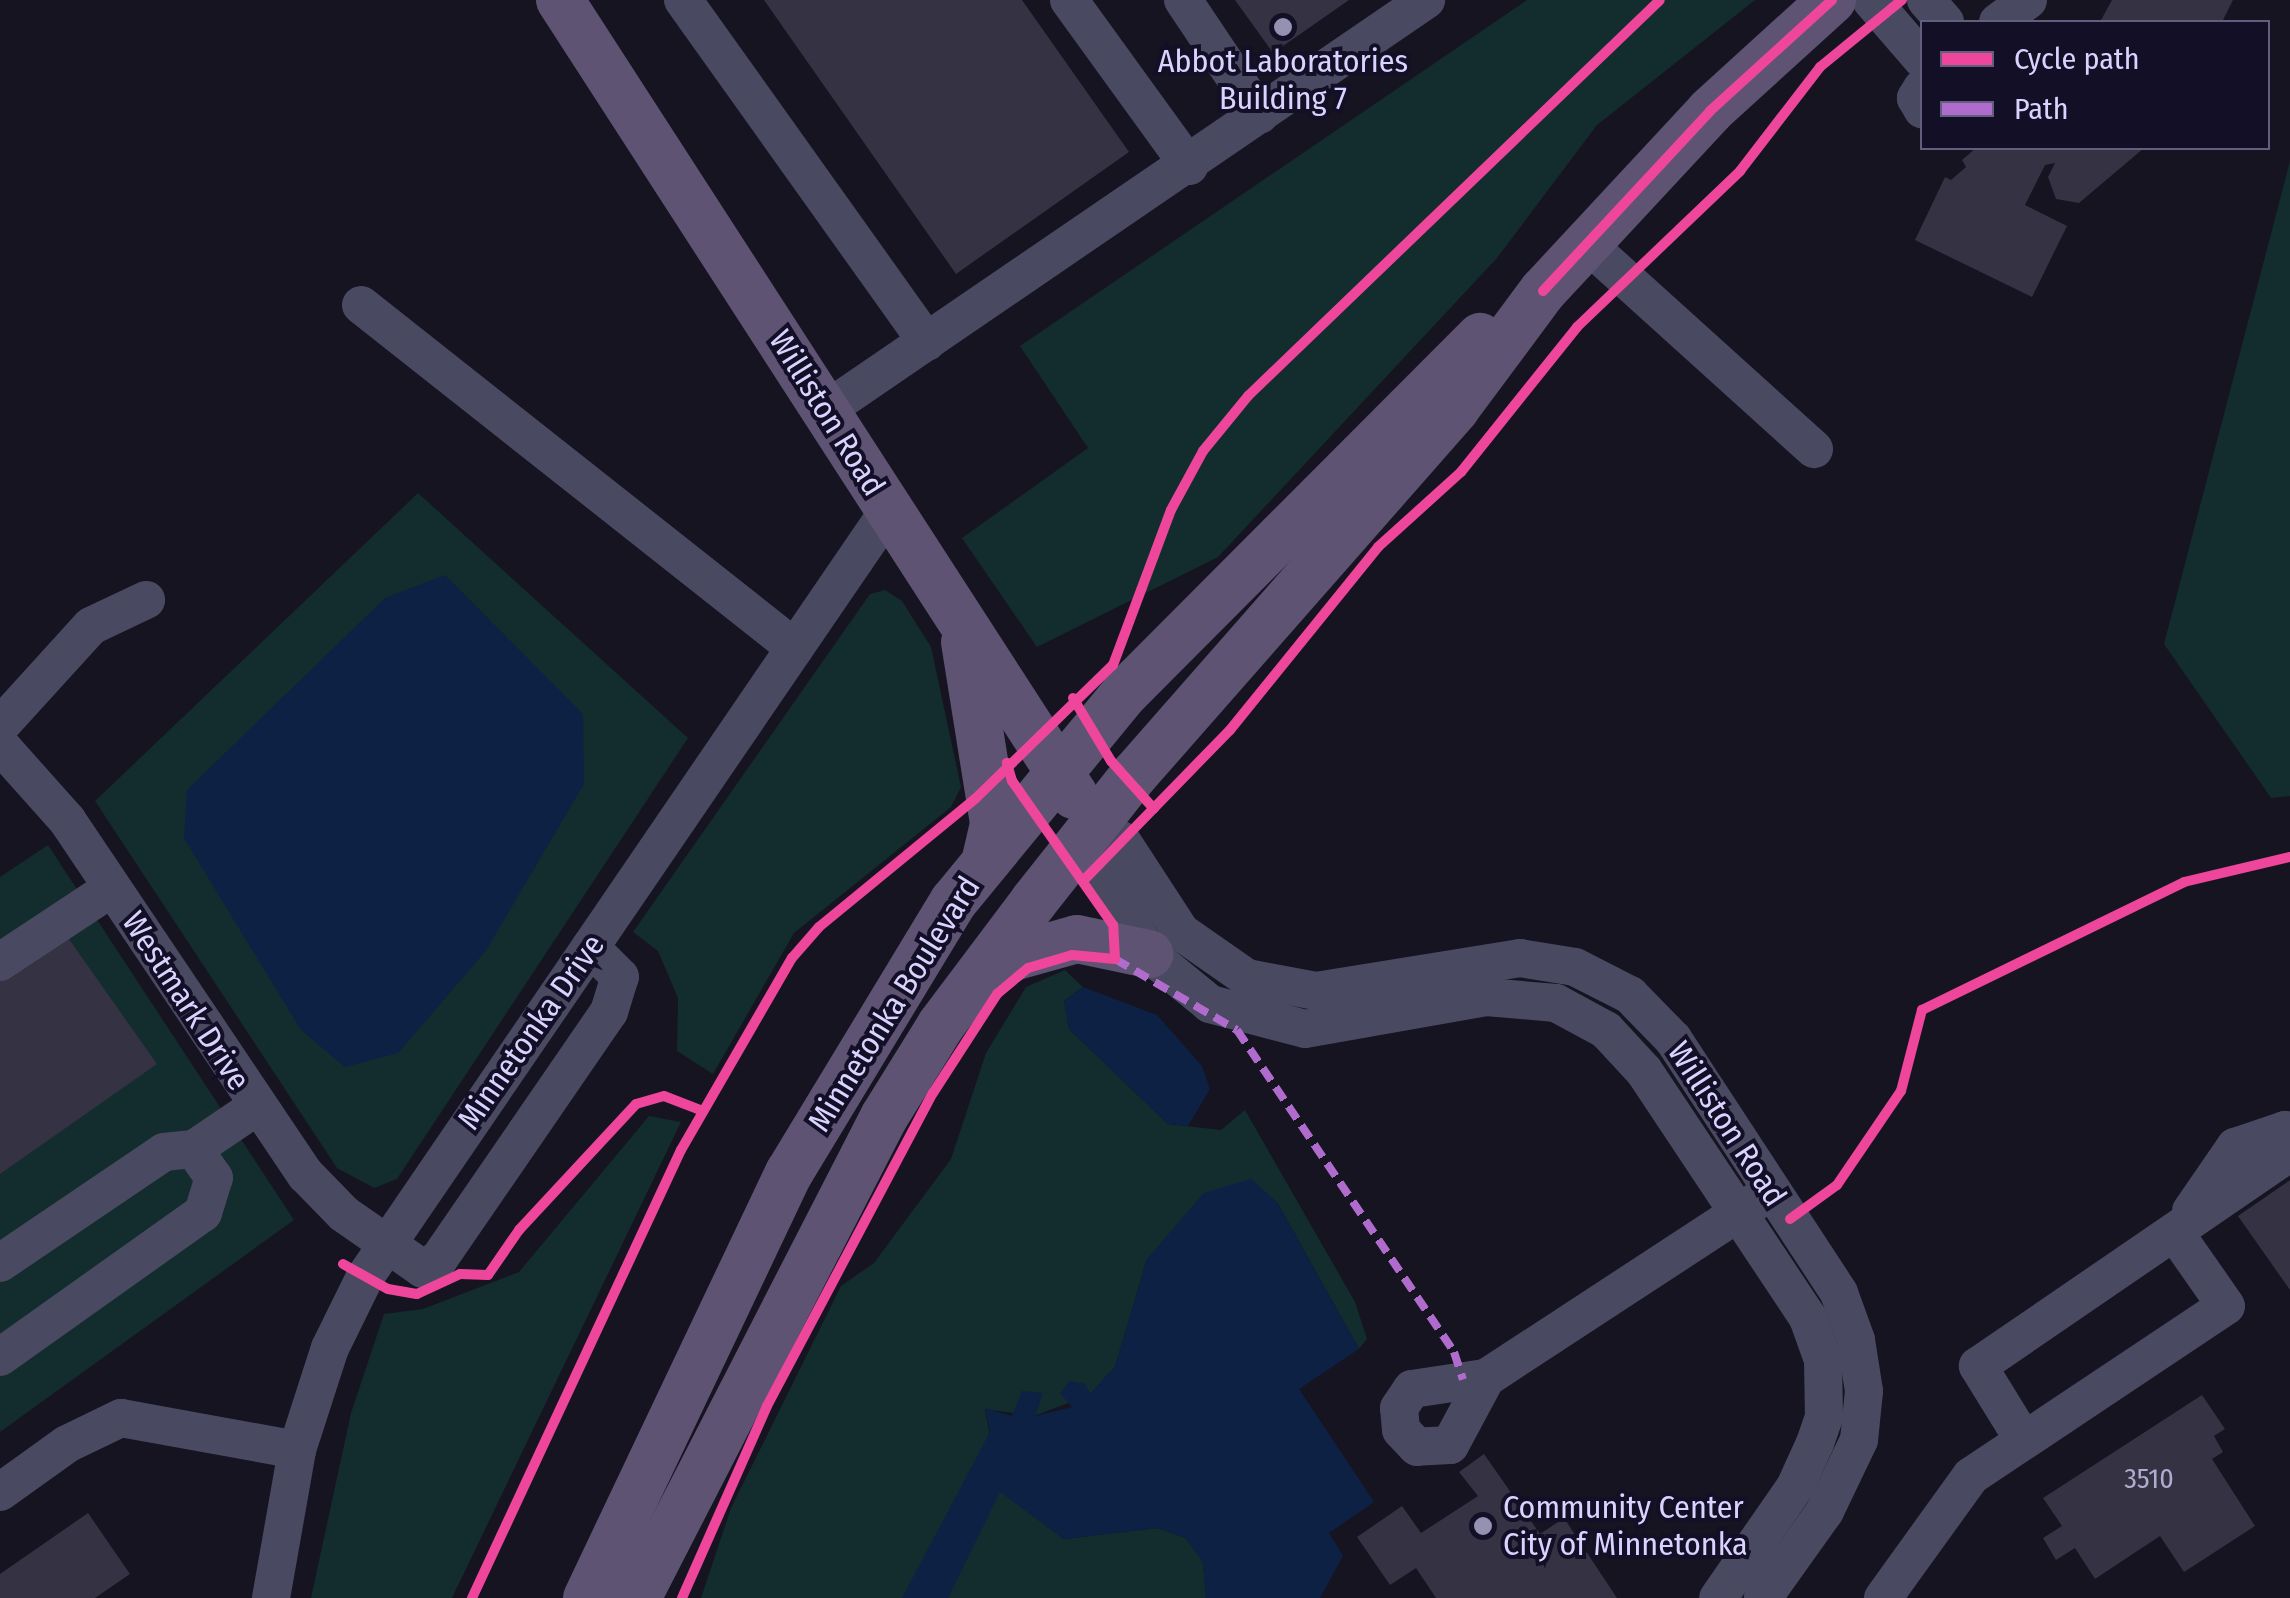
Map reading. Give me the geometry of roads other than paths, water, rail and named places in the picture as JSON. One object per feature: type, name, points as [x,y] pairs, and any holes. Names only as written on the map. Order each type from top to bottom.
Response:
[{"type":"main road","name":"Williston Road","points":[[560,0],[1093,826]]},
{"type":"main road","name":"Minnetonka Boulevard","points":[[637,1598],[876,1132],[972,984],[1093,826],[1456,408],[1543,291],[1710,111],[1832,0]]},
{"type":"main road","name":"Minnetonka Boulevard","points":[[587,1598],[806,1143],[923,946],[985,862],[1125,692],[1454,360],[1543,291]]},
{"type":"main road","points":[[962,624],[994,824],[985,862]]},
{"type":"main road","points":[[972,984],[1013,956],[1047,944],[1077,939],[1149,954]]},
{"type":"street","points":[[682,0],[927,342]]},
{"type":"street","points":[[1068,0],[1189,166]]},
{"type":"street","points":[[1182,0],[1260,115]]},
{"type":"street","points":[[826,410],[1189,166],[1426,0]]},
{"type":"street","points":[[1871,0],[1920,57]]},
{"type":"street","points":[[1926,0],[1943,20]]},
{"type":"street","points":[[2001,20],[2028,0]]},
{"type":"street","points":[[1587,244],[1814,449]]},
{"type":"street","points":[[360,305],[795,648]]},
{"type":"street","name":"Minnetonka Drive","points":[[271,1598],[297,1450],[330,1348],[385,1245],[888,510]]},
{"type":"street","points":[[0,726],[91,626],[146,600]]},
{"type":"street","name":"Westmark Drive","points":[[0,745],[66,820],[306,1176],[385,1245],[423,1269],[439,1259],[610,1012],[620,977],[590,946]]},
{"type":"street","name":"Williston Road","points":[[1093,826],[1097,866],[1149,954],[1210,1004],[1304,1028],[1486,997],[1556,1003],[1606,1030],[1644,1071],[1808,1318],[1823,1360],[1824,1418],[1795,1487],[1718,1598]]},
{"type":"street","name":"Williston Road","points":[[1093,826],[1121,840],[1181,932],[1246,978],[1316,991],[1520,958],[1574,967],[1630,996],[1674,1038],[1839,1293],[1856,1340],[1864,1391],[1858,1440],[1826,1511],[1763,1598]]},
{"type":"street","points":[[0,962],[112,888]]},
{"type":"street","points":[[0,1263],[164,1152],[194,1149],[256,1107]]},
{"type":"street","points":[[2175,1233],[2235,1147],[2284,1130],[2290,1137]]},
{"type":"street","points":[[0,1358],[204,1213],[214,1178],[194,1149]]},
{"type":"street","points":[[2023,1439],[1978,1366],[2290,1152]]},
{"type":"street","points":[[1486,1378],[1771,1191]]},
{"type":"street","points":[[1883,1598],[1971,1476],[2226,1306],[2175,1233]]},
{"type":"street","points":[[0,1492],[67,1444],[121,1418],[297,1450]]},
{"type":"water","points":[[445,575],[583,714],[584,784],[485,952],[398,1053],[345,1067],[301,1030],[184,838],[187,790],[385,598]]},
{"type":"water","points":[[1083,987],[1157,1015],[1202,1066],[1210,1089],[1188,1126],[1168,1124],[1069,1029],[1064,1001]]},
{"type":"water","points":[[1251,1179],[1277,1202],[1359,1349],[1299,1389],[1374,1502],[1329,1533],[1343,1556],[1320,1598],[1206,1598],[1203,1563],[1186,1538],[1157,1528],[1064,1539],[1000,1492],[948,1598],[902,1598],[990,1432],[985,1408],[1012,1416],[1022,1391],[1043,1393],[1035,1416],[1072,1407],[1060,1393],[1070,1381],[1085,1384],[1090,1394],[1115,1367],[1147,1259],[1204,1193]]},
{"type":"place","name":"Abbot Laboratories Building 7","points":[[1283,27]]},
{"type":"place","name":"Community Center City of Minnetonka","points":[[1483,1526]]}]
